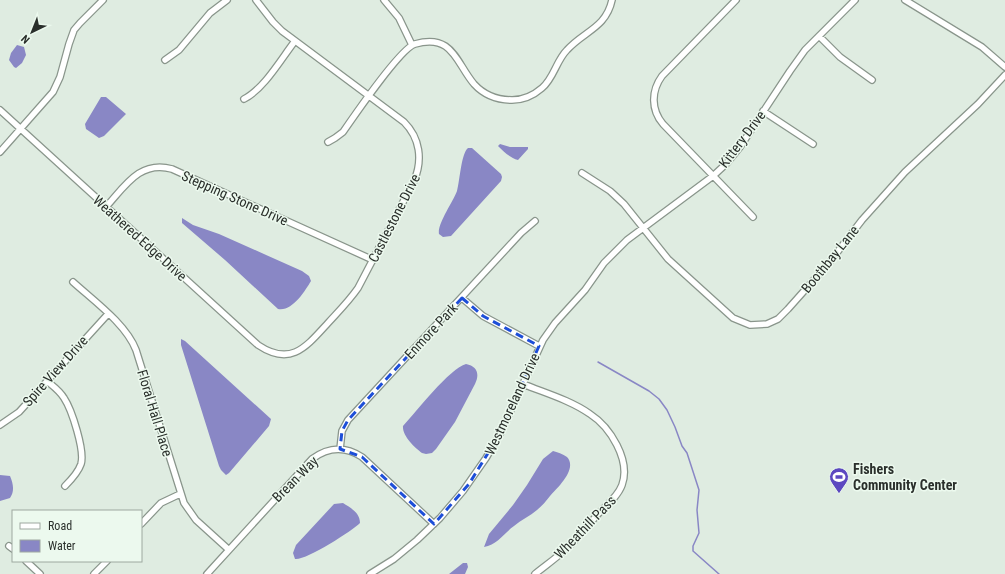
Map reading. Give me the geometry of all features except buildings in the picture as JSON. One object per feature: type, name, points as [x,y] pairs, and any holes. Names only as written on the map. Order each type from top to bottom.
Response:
[{"type":"street","points":[[0,152],[53,92],[60,78],[74,30],[80,22],[103,0]]},
{"type":"street","points":[[165,60],[179,50],[210,13],[227,0]]},
{"type":"street","name":"Castlestone Drive","points":[[256,0],[276,26],[408,126],[416,140],[420,155],[419,167],[414,181],[353,295],[304,348],[286,354]]},
{"type":"street","points":[[384,0],[399,18],[412,45]]},
{"type":"street","points":[[328,142],[342,132],[399,57],[412,45],[426,42],[440,44],[449,49],[455,55],[471,81],[484,93],[502,100],[519,99],[533,95],[546,83],[566,50],[598,26],[604,19],[609,11],[612,0]]},
{"type":"street","name":"Kittery Drive","points":[[609,257],[627,240],[713,176],[736,152],[800,57],[854,0]]},
{"type":"street","points":[[905,0],[982,47],[1005,67]]},
{"type":"street","points":[[733,1],[662,76],[655,88],[654,107],[658,118],[753,217]]},
{"type":"street","points":[[819,36],[842,59],[872,80]]},
{"type":"street","points":[[244,99],[253,94],[260,87],[295,41]]},
{"type":"street","name":"Boothbay Lane","points":[[582,173],[618,197],[630,209],[668,259],[733,318],[750,325],[762,325],[772,322],[780,317],[812,283],[862,220],[912,165],[969,112],[1005,74]]},
{"type":"street","name":"Weathered Edge Drive","points":[[0,110],[258,345],[271,352],[286,354]]},
{"type":"street","points":[[763,111],[813,144]]},
{"type":"street","name":"Stepping Stone Drive","points":[[106,206],[139,173],[152,167],[163,167],[172,169],[373,260]]},
{"type":"street","name":"Enmore Park","points":[[340,449],[342,431],[348,420],[521,234],[535,221]]},
{"type":"street","name":"Westmoreland Drive","points":[[370,574],[394,558],[434,524],[463,491],[486,458],[501,432],[539,346],[550,329],[581,294],[609,257]]},
{"type":"street","name":"Floral Hall Place","points":[[73,282],[126,331],[134,345],[180,494],[193,516],[228,550]]},
{"type":"street","points":[[462,298],[483,316],[539,346]]},
{"type":"street","name":"Spire View Drive","points":[[0,425],[14,416],[108,314]]},
{"type":"street","points":[[47,381],[66,401],[81,449],[82,460],[79,469],[64,486]]},
{"type":"street","name":"Wheathill Pass","points":[[523,384],[580,408],[595,417],[604,425],[613,439],[622,458],[624,469],[622,486],[614,498],[567,548],[535,574]]},
{"type":"street","points":[[340,449],[352,451],[362,457],[434,524]]},
{"type":"street","name":"Brean Way","points":[[207,574],[312,459],[323,452],[340,449]]},
{"type":"street","points":[[142,523],[158,506],[166,500],[180,494]]},
{"type":"street","points":[[27,562],[40,574]]},
{"type":"street","points":[[94,574],[106,562]]},
{"type":"highlighted area","points":[[462,298],[483,316],[539,346],[501,432],[469,484],[434,524],[362,457],[340,449],[342,431],[348,420]]},
{"type":"water","points":[[17,45],[24,47],[26,55],[22,63],[16,68],[9,60],[11,53]]},
{"type":"water","points":[[101,97],[106,97],[126,114],[104,136],[99,138],[86,129],[85,124]]},
{"type":"water","points":[[500,144],[510,147],[528,147],[528,149],[518,160],[512,158],[504,152],[498,146]]},
{"type":"water","points":[[468,148],[472,148],[501,174],[501,181],[451,236],[443,237],[439,234],[440,225],[457,191],[462,161]]},
{"type":"water","points":[[182,218],[193,225],[219,234],[302,271],[309,276],[311,281],[298,300],[288,307],[278,309],[182,223]]},
{"type":"water","points":[[181,339],[271,419],[269,426],[226,475],[219,466],[181,345]]},
{"type":"water","points":[[466,364],[473,367],[476,371],[477,377],[475,384],[455,422],[436,449],[432,453],[422,453],[407,438],[403,430],[403,426],[424,401],[451,373]]},
{"type":"water","points":[[553,451],[567,457],[570,462],[570,467],[565,478],[539,508],[510,529],[493,544],[484,547],[489,534],[513,505],[543,459]]},
{"type":"water","points":[[0,475],[10,476],[13,493],[10,498],[0,501]]},
{"type":"water","points":[[343,503],[357,514],[360,519],[360,523],[318,551],[295,559],[293,553],[296,545],[334,504]]},
{"type":"water","points":[[463,563],[467,563],[468,567],[465,574],[449,574]]},
{"type":"waterway","points":[[598,362],[649,391],[659,399],[667,410],[682,446],[687,453],[699,490],[697,510],[699,533],[693,546],[693,551],[719,574]]},
{"type":"place","name":"Fishers Community Center","points":[[839,494]]}]
